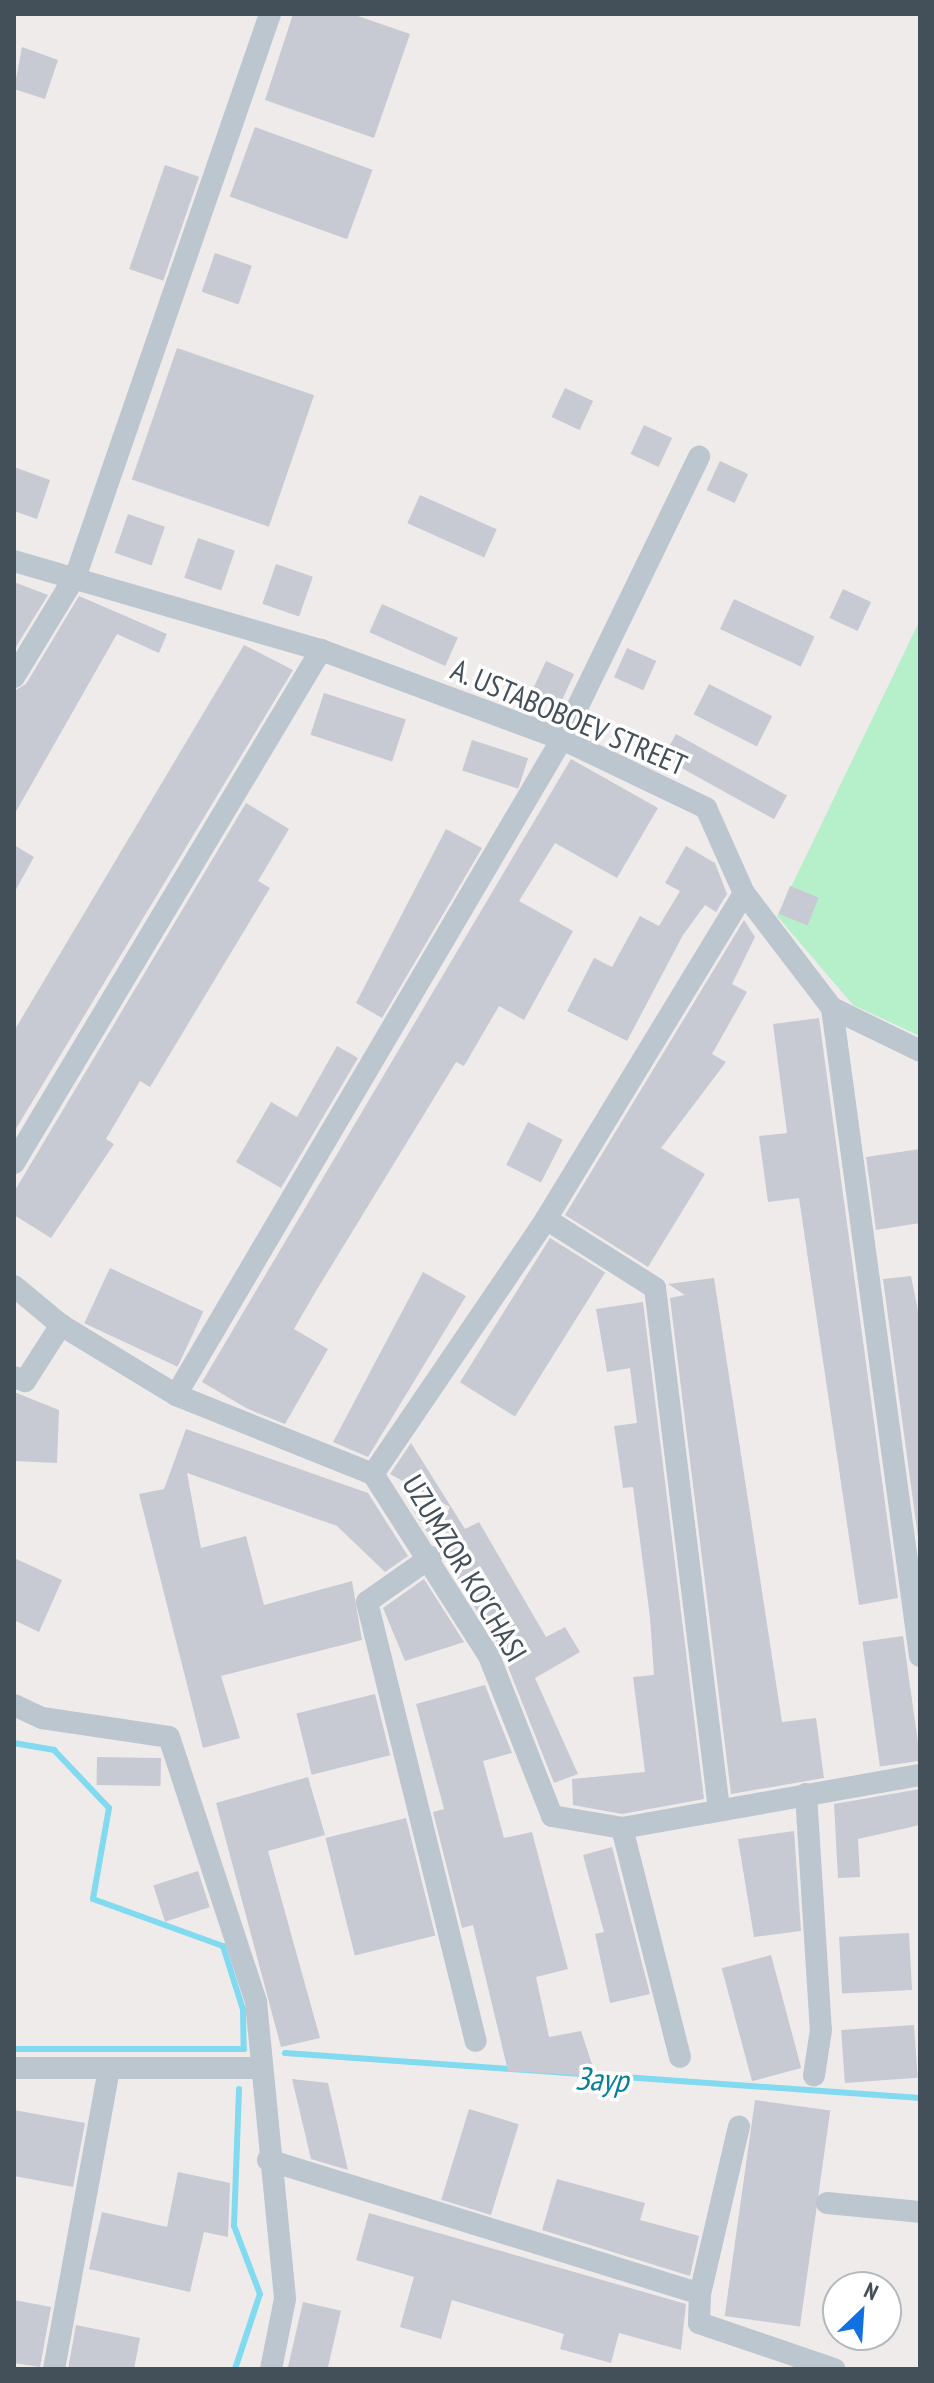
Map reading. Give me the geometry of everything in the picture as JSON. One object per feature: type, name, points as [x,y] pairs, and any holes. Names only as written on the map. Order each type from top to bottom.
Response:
[{"type":"street","points":[[14,677],[76,575],[270,14]]},
{"type":"street","points":[[176,1395],[562,739],[699,457]]},
{"type":"street","name":"A. USTABOBOEV STREET","points":[[14,561],[76,575],[321,650],[562,739],[706,808],[744,893],[832,1008],[920,1656]]},
{"type":"street","points":[[14,1163],[321,650]]},
{"type":"street","points":[[373,1474],[546,1219],[744,893]]},
{"type":"street","points":[[832,1008],[920,1051]]},
{"type":"street","points":[[546,1219],[655,1288],[719,1809]]},
{"type":"street","name":"UZUMZOR KO'CHASI","points":[[14,1286],[61,1325],[176,1395],[373,1474],[431,1557],[489,1656],[552,1816],[622,1828],[920,1775]]},
{"type":"street","points":[[14,1377],[25,1381],[61,1325]]},
{"type":"street","points":[[431,1557],[367,1602],[476,2041]]},
{"type":"street","points":[[14,1705],[42,1718],[169,1737],[256,2002],[268,2160],[285,2299],[271,2369]]},
{"type":"street","points":[[806,1794],[821,2030],[814,2075]]},
{"type":"street","points":[[622,1828],[680,2057]]},
{"type":"street","points":[[14,2068],[260,2068]]},
{"type":"street","points":[[54,2369],[109,2068]]},
{"type":"street","points":[[739,2126],[700,2294],[699,2323],[834,2369]]},
{"type":"street","points":[[268,2160],[700,2294]]},
{"type":"street","points":[[827,2203],[920,2212]]},
{"type":"green space","points":[[920,620],[920,1036],[853,1005],[777,916]]},
{"type":"building","points":[[293,14],[352,14],[410,34],[374,138],[265,100]]},
{"type":"building","points":[[22,47],[58,60],[45,99],[14,89]]},
{"type":"building","points":[[255,127],[372,170],[347,239],[230,197]]},
{"type":"building","points":[[165,165],[199,177],[163,281],[129,269]]},
{"type":"building","points":[[215,253],[252,266],[239,304],[202,292]]},
{"type":"building","points":[[177,348],[314,395],[269,527],[132,479]]},
{"type":"building","points":[[565,388],[593,401],[580,430],[551,417]]},
{"type":"building","points":[[644,425],[672,438],[659,467],[630,454]]},
{"type":"building","points":[[720,461],[748,474],[735,503],[706,490]]},
{"type":"building","points":[[14,467],[50,480],[37,519],[14,511]]},
{"type":"building","points":[[420,495],[497,529],[484,557],[407,523]]},
{"type":"building","points":[[128,514],[165,527],[152,565],[115,553]]},
{"type":"building","points":[[198,538],[235,551],[221,590],[184,578]]},
{"type":"building","points":[[276,564],[313,577],[299,616],[262,604]]},
{"type":"building","points":[[14,582],[48,595],[14,650]]},
{"type":"building","points":[[843,589],[871,602],[858,631],[829,618]]},
{"type":"building","points":[[79,596],[167,634],[159,653],[117,634],[14,815],[14,691],[26,684]]},
{"type":"building","points":[[734,599],[815,637],[801,667],[720,629]]},
{"type":"building","points":[[382,604],[458,638],[445,666],[369,632]]},
{"type":"building","points":[[244,645],[293,670],[14,1132],[14,1031]]},
{"type":"building","points":[[627,648],[656,661],[643,690],[614,677]]},
{"type":"building","points":[[546,661],[574,674],[561,703],[532,690]]},
{"type":"building","points":[[709,684],[772,716],[757,747],[694,714]]},
{"type":"building","points":[[324,693],[406,720],[392,761],[310,735]]},
{"type":"building","points":[[676,734],[787,796],[774,819],[663,758]]},
{"type":"building","points":[[472,740],[528,758],[518,789],[462,770]]},
{"type":"building","points":[[571,759],[658,808],[617,878],[555,843],[519,901],[573,931],[524,1020],[499,1006],[464,1066],[456,1062],[316,1291],[294,1329],[328,1349],[285,1424],[248,1409],[202,1382]]},
{"type":"building","points":[[246,803],[289,829],[258,881],[270,888],[150,1087],[140,1081],[106,1139],[114,1144],[51,1238],[14,1215],[14,1192]]},
{"type":"building","points":[[446,829],[482,848],[382,1018],[356,1003]]},
{"type":"building","points":[[14,845],[34,857],[14,893]]},
{"type":"building","points":[[686,846],[715,863],[727,894],[716,912],[705,905],[683,935],[627,1041],[567,1011],[594,958],[612,967],[640,916],[659,926],[680,891],[665,883]]},
{"type":"building","points":[[790,886],[819,898],[808,925],[779,914]]},
{"type":"building","points":[[744,920],[755,937],[732,984],[747,992],[712,1054],[726,1062],[661,1148],[705,1174],[648,1267],[565,1215]]},
{"type":"building","points":[[819,1018],[898,1598],[859,1605],[799,1198],[768,1202],[759,1136],[787,1133],[773,1024]]},
{"type":"building","points":[[337,1046],[358,1058],[281,1188],[236,1162],[271,1102],[297,1117]]},
{"type":"building","points":[[528,1122],[563,1140],[541,1182],[506,1165]]},
{"type":"building","points":[[920,1149],[920,1223],[876,1230],[866,1157]]},
{"type":"building","points":[[550,1238],[605,1272],[515,1417],[460,1382]]},
{"type":"building","points":[[110,1268],[203,1312],[178,1367],[84,1323]]},
{"type":"building","points":[[423,1272],[466,1296],[368,1457],[333,1442]]},
{"type":"building","points":[[911,1276],[920,1321],[920,1552],[883,1279]]},
{"type":"building","points":[[714,1278],[782,1722],[816,1718],[824,1778],[731,1794],[670,1298],[685,1295],[668,1284]]},
{"type":"building","points":[[643,1302],[704,1799],[622,1814],[573,1805],[572,1779],[645,1772],[633,1677],[654,1675],[650,1617],[633,1487],[623,1488],[614,1426],[637,1423],[630,1368],[607,1372],[596,1309]]},
{"type":"building","points":[[14,1392],[59,1410],[57,1463],[14,1461]]},
{"type":"building","points":[[186,1429],[368,1493],[408,1556],[385,1572],[337,1526],[187,1473],[201,1548],[246,1536],[264,1605],[352,1581],[362,1640],[221,1676],[240,1738],[203,1748],[139,1494],[164,1489]]},
{"type":"building","points":[[411,1443],[465,1529],[479,1522],[546,1637],[565,1627],[580,1652],[535,1678],[578,1774],[554,1783],[501,1649],[413,1510],[443,1522],[450,1507],[390,1474]]},
{"type":"building","points":[[14,1558],[62,1580],[39,1632],[14,1620]]},
{"type":"building","points":[[424,1579],[464,1642],[405,1661],[383,1608]]},
{"type":"building","points":[[903,1636],[920,1761],[880,1766],[862,1642]]},
{"type":"building","points":[[485,1685],[512,1753],[483,1761],[504,1838],[532,1832],[568,1969],[536,1977],[549,2037],[581,2031],[596,2076],[508,2071],[473,1925],[462,1928],[433,1812],[444,1809],[416,1704]]},
{"type":"building","points":[[375,1694],[390,1755],[312,1775],[296,1714]]},
{"type":"building","points":[[97,1757],[161,1758],[161,1786],[97,1785]]},
{"type":"building","points":[[308,1777],[325,1835],[268,1851],[320,2038],[281,2047],[216,1803]]},
{"type":"building","points":[[920,1789],[920,1825],[858,1839],[860,1877],[838,1878],[834,1804]]},
{"type":"building","points":[[406,1818],[435,1935],[355,1955],[325,1838]]},
{"type":"building","points":[[794,1831],[801,1931],[754,1937],[738,1839]]},
{"type":"building","points":[[612,1847],[650,1994],[610,2003],[595,1934],[604,1932],[583,1855]]},
{"type":"building","points":[[198,1871],[210,1907],[165,1922],[153,1886]]},
{"type":"building","points":[[909,1933],[912,1990],[842,1994],[839,1937]]},
{"type":"building","points":[[771,1955],[801,2068],[752,2081],[722,1968]]},
{"type":"building","points":[[914,2025],[918,2078],[845,2083],[841,2030]]},
{"type":"building","points":[[292,2079],[328,2083],[348,2170],[311,2159]]},
{"type":"building","points":[[755,2100],[830,2111],[800,2326],[725,2316]]},
{"type":"building","points":[[469,2109],[519,2124],[491,2215],[441,2200]]},
{"type":"building","points":[[14,2110],[85,2123],[73,2187],[14,2176]]},
{"type":"building","points":[[178,2172],[230,2183],[228,2237],[204,2232],[190,2292],[89,2269],[102,2212],[167,2227]]},
{"type":"building","points":[[557,2179],[645,2203],[640,2220],[699,2236],[690,2276],[542,2230]]},
{"type":"building","points":[[369,2213],[686,2304],[681,2350],[619,2333],[611,2363],[560,2349],[564,2334],[452,2300],[441,2339],[400,2327],[414,2277],[356,2260]]},
{"type":"building","points":[[14,2300],[51,2307],[40,2367],[14,2363]]},
{"type":"building","points":[[303,2302],[341,2311],[328,2369],[288,2369]]},
{"type":"building","points":[[76,2325],[140,2338],[134,2369],[68,2369]]},
{"type":"waterway","points":[[14,1743],[54,1750],[109,1808],[93,1899],[223,1946],[243,2010],[244,2049],[14,2049]]},
{"type":"waterway","name":"Заур","points":[[285,2053],[920,2098]]},
{"type":"waterway","points":[[235,2369],[260,2294],[234,2226],[239,2089]]}]
